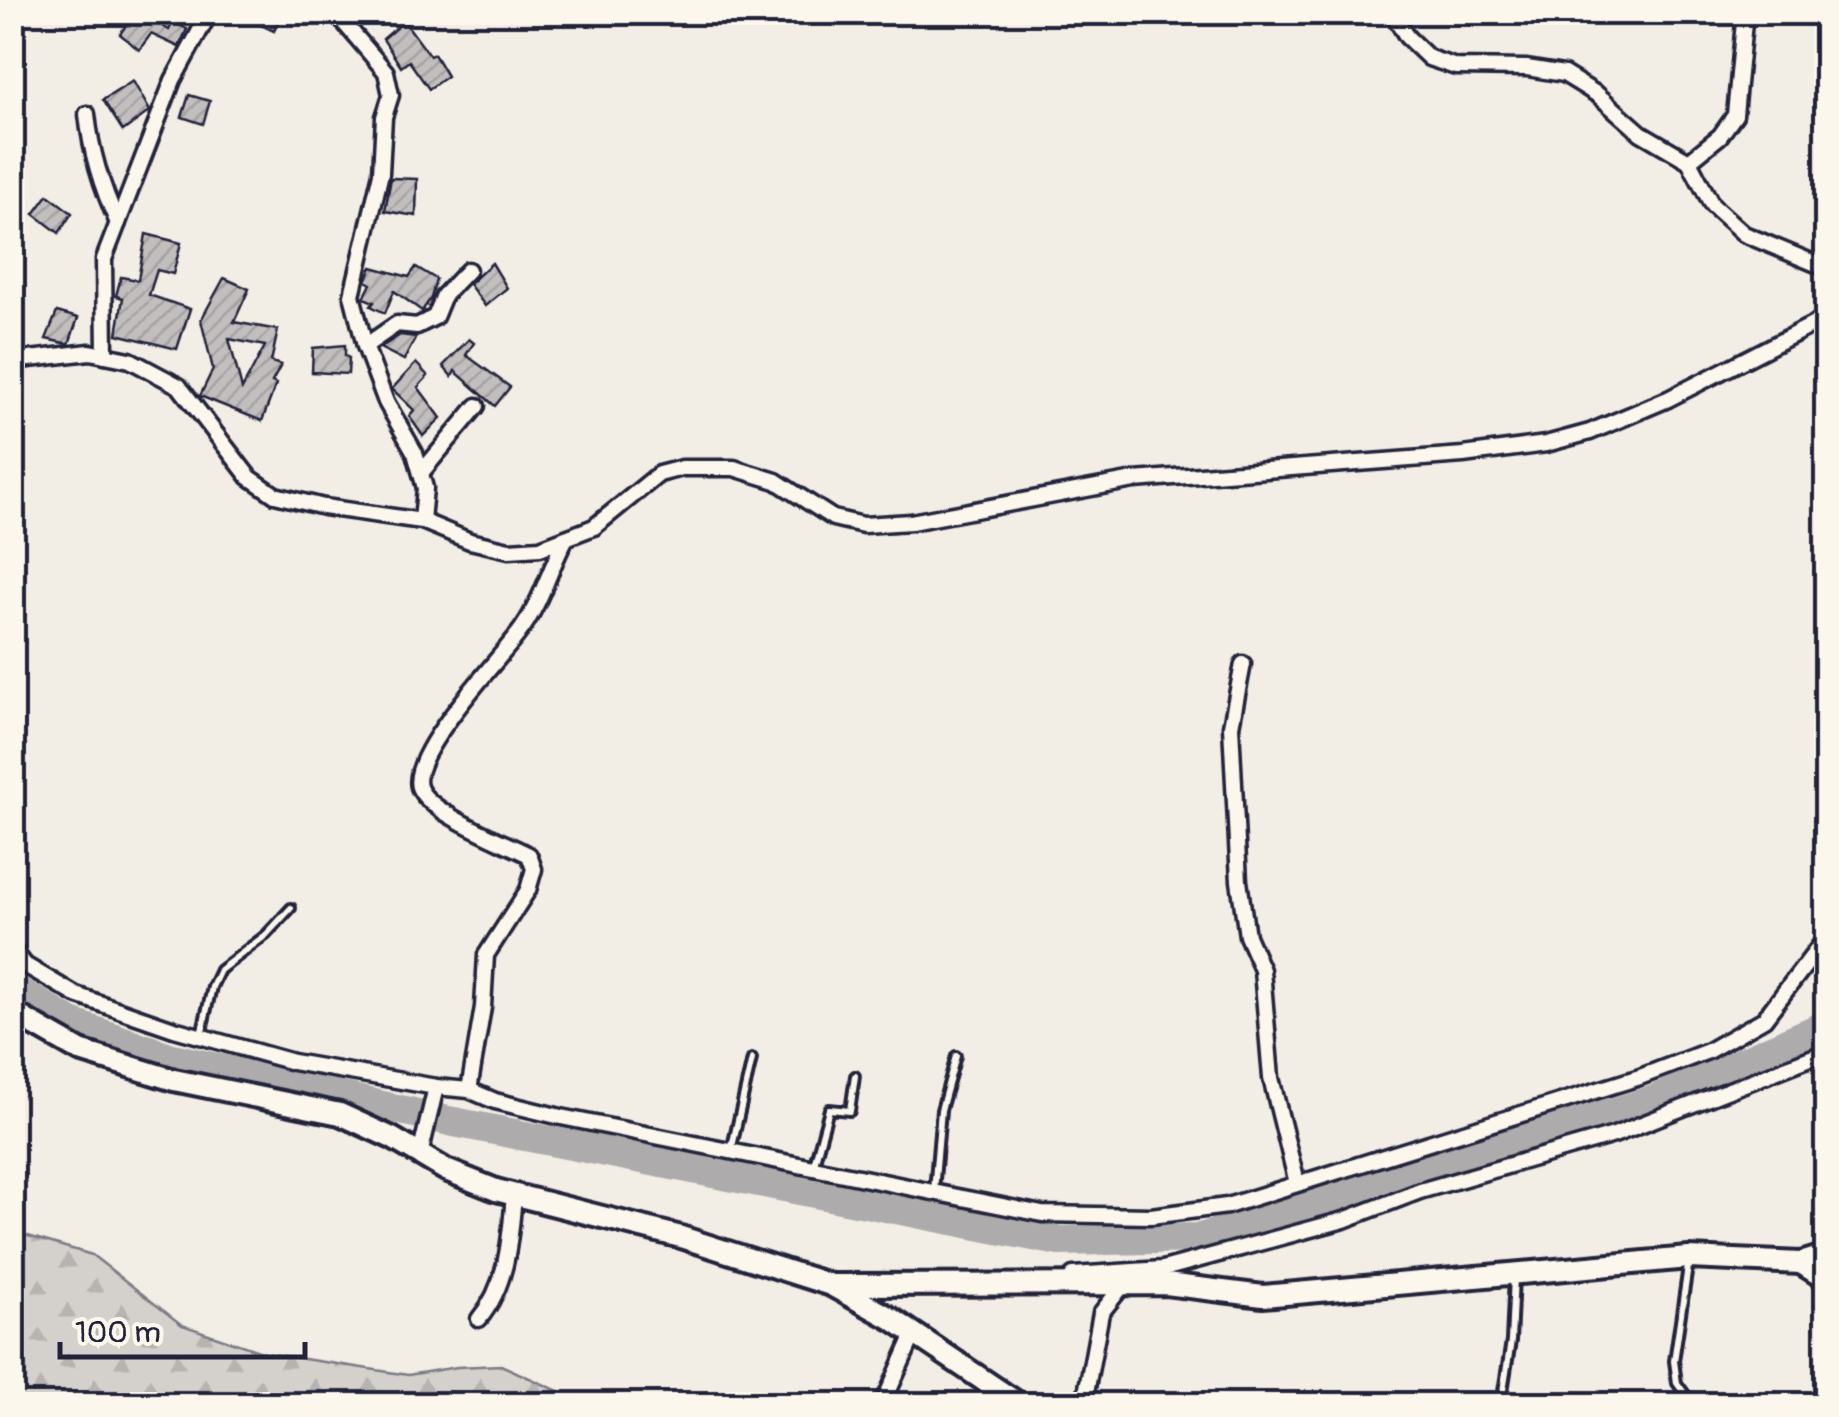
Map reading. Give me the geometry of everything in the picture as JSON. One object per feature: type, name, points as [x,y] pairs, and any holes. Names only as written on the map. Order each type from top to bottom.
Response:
[{"type":"street","points":[[105,355],[104,259],[173,80],[210,12]]},
{"type":"street","points":[[335,12],[386,72],[391,95],[384,117],[380,173],[352,294],[365,346],[386,402],[415,453],[425,488],[422,521]]},
{"type":"street","points":[[1392,12],[1407,38],[1429,58],[1456,66],[1527,68],[1564,74],[1598,95],[1641,132],[1689,161],[1712,205],[1744,234],[1826,268]]},
{"type":"street","points":[[1689,161],[1720,136],[1735,116],[1745,12]]},
{"type":"street","points":[[86,114],[100,184],[118,223]]},
{"type":"street","points":[[365,346],[397,324],[418,326],[435,317],[444,295],[468,270]]},
{"type":"street","points":[[12,362],[90,352],[130,360],[179,386],[250,477],[275,495],[324,507],[422,521],[470,541],[509,550],[540,548],[594,527],[659,474],[682,468],[734,468],[776,480],[833,518],[863,524],[910,522],[1134,480],[1463,455],[1546,444],[1590,432],[1668,400],[1826,318]]},
{"type":"street","points":[[421,473],[477,406]]},
{"type":"street","points":[[470,1090],[483,1007],[486,955],[528,890],[534,869],[529,854],[468,825],[426,798],[418,783],[422,764],[469,689],[518,634],[538,603],[547,574],[566,538]]},
{"type":"street","points":[[1244,664],[1232,726],[1239,881],[1247,936],[1262,970],[1271,1078],[1297,1183]]},
{"type":"street","points":[[12,948],[26,965],[76,995],[293,1062],[470,1090],[512,1105],[1042,1214],[1151,1216],[1226,1206],[1623,1082],[1708,1051],[1764,1019],[1826,938]]},
{"type":"street","points":[[12,1012],[80,1051],[174,1080],[340,1114],[423,1145],[446,1170],[514,1195],[680,1237],[831,1286],[914,1334],[1019,1404]]},
{"type":"street","points":[[1030,1284],[1058,1276],[1163,1269],[1344,1220],[1420,1191],[1614,1135],[1826,1052]]},
{"type":"street","points":[[423,1145],[436,1087]]},
{"type":"street","points":[[478,1319],[492,1304],[508,1260],[514,1195]]},
{"type":"street","points":[[831,1286],[1166,1284],[1263,1296],[1689,1258],[1801,1263],[1826,1254]]},
{"type":"street","points":[[1801,1263],[1826,1278]]},
{"type":"street","points":[[1084,1404],[1100,1313],[1124,1284]]},
{"type":"street","points":[[883,1404],[914,1334]]},
{"type":"lane","points":[[200,1036],[220,970],[266,935],[291,908]]},
{"type":"lane","points":[[934,1192],[942,1110],[956,1056]]},
{"type":"lane","points":[[731,1152],[752,1059]]},
{"type":"lane","points":[[812,1169],[828,1109],[850,1111],[855,1076]]},
{"type":"lane","points":[[1689,1258],[1674,1361],[1677,1383],[1692,1404]]},
{"type":"lane","points":[[1501,1404],[1511,1341],[1514,1275]]},
{"type":"green space","points":[[18,1233],[92,1255],[182,1325],[265,1353],[408,1375],[501,1365],[587,1404],[13,1404],[12,1242]]},
{"type":"building","points":[[135,12],[169,30],[173,22],[187,29],[179,47],[151,34],[139,50],[120,34]]},
{"type":"building","points":[[261,12],[283,12],[274,31],[257,23]]},
{"type":"building","points":[[404,21],[430,56],[434,54],[447,76],[429,89],[409,61],[401,67],[383,39]]},
{"type":"building","points":[[133,81],[150,111],[123,131],[103,100]]},
{"type":"building","points":[[189,95],[210,101],[203,124],[182,117]]},
{"type":"building","points":[[391,178],[417,179],[416,216],[385,211]]},
{"type":"building","points":[[48,195],[72,213],[59,233],[34,214]]},
{"type":"building","points":[[146,234],[181,243],[173,274],[157,270],[149,295],[190,309],[177,349],[117,334],[123,298],[116,296],[121,277],[138,280]]},
{"type":"building","points":[[492,263],[507,288],[485,306],[469,284]]},
{"type":"building","points":[[372,267],[409,277],[416,267],[436,279],[431,298],[422,311],[394,291],[385,313],[371,306],[374,302],[364,298],[371,284],[366,281]]},
{"type":"building","points":[[224,278],[249,289],[234,322],[278,330],[271,362],[281,365],[272,382],[276,384],[262,421],[200,396],[213,369],[201,320]],"holes":[[[229,339],[265,346],[242,389]]]},
{"type":"building","points":[[57,312],[78,318],[69,344],[46,339]]},
{"type":"building","points":[[400,335],[416,337],[404,360],[380,348]]},
{"type":"building","points":[[469,339],[474,343],[466,355],[510,387],[495,406],[455,371],[452,377],[443,366]]},
{"type":"building","points":[[345,345],[348,374],[312,372],[313,348]]},
{"type":"building","points":[[416,363],[428,376],[418,387],[441,418],[423,436],[409,416],[414,410],[392,389]]},
{"type":"waterway","points":[[12,987],[71,1023],[169,1057],[449,1121],[1059,1241],[1200,1238],[1654,1100],[1826,1025]]}]
